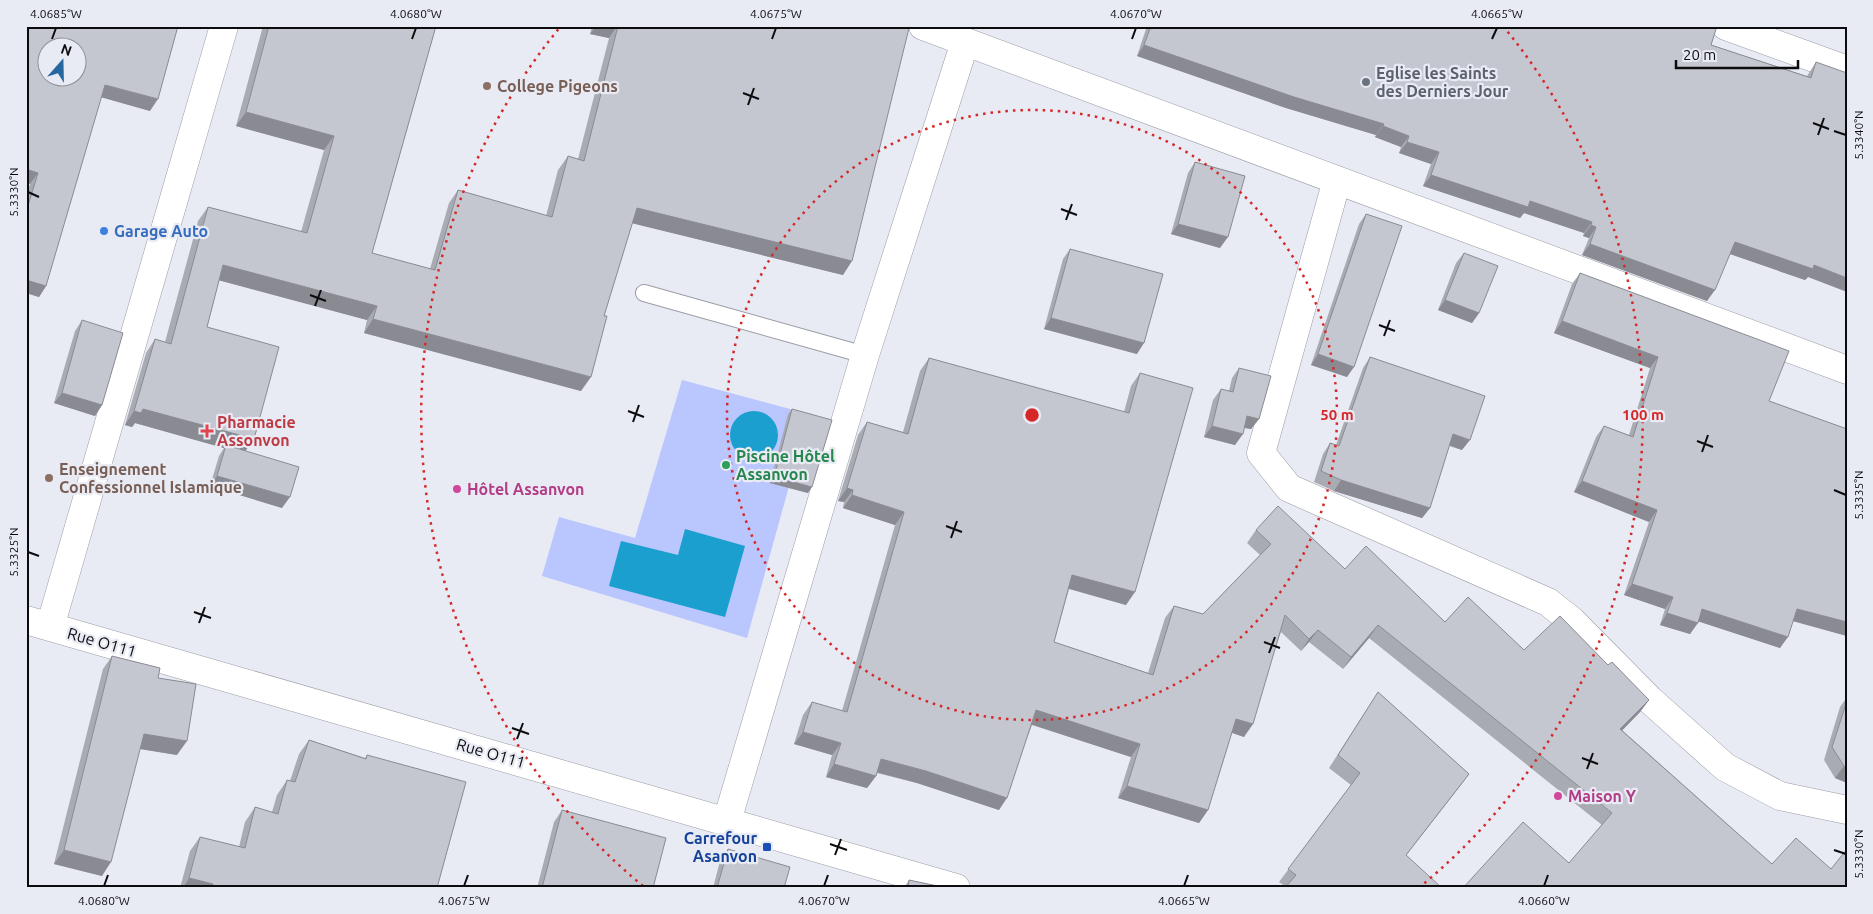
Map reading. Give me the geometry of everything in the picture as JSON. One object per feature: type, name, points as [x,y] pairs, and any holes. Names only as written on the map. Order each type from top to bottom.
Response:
[{"type":"street","points":[[38,623],[224,26]]},
{"type":"street","points":[[923,26],[1847,370]]},
{"type":"street","points":[[1726,26],[1847,70]]},
{"type":"street","points":[[727,820],[865,355],[966,42]]},
{"type":"street","points":[[1337,180],[1261,453],[1283,481],[1289,488],[1548,602],[1572,621],[1650,700],[1725,767],[1780,796],[1847,810]]},
{"type":"street","name":"Rue O111","points":[[38,623],[727,820],[956,888]]},
{"type":"lane","points":[[644,293],[865,355]]},
{"type":"shaded area","name":"Piscine Hôtel Assanvon","points":[[682,380],[809,414],[747,638],[542,576],[559,517],[635,538]]},
{"type":"shaded area","points":[[754,411],[763,413],[771,418],[776,426],[778,435],[776,444],[771,452],[763,457],[754,459],[745,457],[737,452],[732,444],[730,435],[732,426],[737,418],[745,413]]},
{"type":"shaded area","points":[[685,529],[745,546],[725,617],[609,586],[621,541],[678,555]]},
{"type":"building","points":[[26,26],[178,26],[158,99],[105,85],[46,286],[26,280],[26,212],[38,173],[26,169]]},
{"type":"building","points":[[269,26],[436,26],[372,253],[435,270],[458,190],[552,217],[568,156],[584,161],[618,26],[902,26],[909,28],[852,261],[637,208],[604,316],[607,316],[591,377],[373,319],[377,306],[223,265],[207,327],[279,347],[254,439],[143,409],[141,413],[134,411],[155,339],[171,344],[208,207],[307,233],[334,136],[246,112]]},
{"type":"building","points":[[1151,26],[1717,26],[1711,45],[1811,78],[1816,62],[1847,73],[1847,278],[1814,265],[1813,269],[1735,242],[1715,290],[1590,244],[1596,227],[1591,225],[1592,222],[1530,201],[1528,207],[1431,175],[1439,152],[1407,142],[1409,136],[1383,126],[1384,124],[1294,97],[1144,45]]},
{"type":"building","points":[[1195,162],[1245,176],[1228,237],[1178,224]]},
{"type":"building","points":[[1366,214],[1402,226],[1354,367],[1318,354]]},
{"type":"building","points":[[1070,249],[1163,274],[1144,343],[1051,318]]},
{"type":"building","points":[[1464,253],[1498,266],[1479,313],[1445,300]]},
{"type":"building","points":[[1580,273],[1789,351],[1769,401],[1847,429],[1847,622],[1797,609],[1788,637],[1702,609],[1698,623],[1667,613],[1673,597],[1632,584],[1657,510],[1582,481],[1604,426],[1633,437],[1658,357],[1562,321]]},
{"type":"building","points":[[82,320],[123,333],[102,405],[62,393]]},
{"type":"building","points":[[1370,357],[1485,396],[1470,440],[1453,434],[1430,508],[1341,480],[1321,471],[1330,443],[1339,446]]},
{"type":"building","points":[[929,358],[1129,413],[1140,373],[1193,388],[1135,592],[1072,575],[1054,642],[1153,675],[1174,606],[1203,614],[1271,544],[1256,530],[1278,506],[1345,569],[1366,546],[1445,622],[1468,597],[1524,650],[1560,616],[1608,665],[1612,662],[1649,700],[1620,729],[1772,864],[1796,838],[1831,869],[1847,849],[1847,888],[1463,888],[1523,822],[1569,863],[1612,813],[1378,625],[1351,657],[1318,630],[1309,639],[1285,615],[1253,724],[1236,719],[1208,810],[1127,786],[1140,744],[1036,710],[1007,798],[926,771],[881,759],[876,776],[834,764],[841,743],[803,732],[812,702],[847,712],[904,512],[852,495],[853,490],[847,488],[867,422],[908,434]]},
{"type":"building","points":[[1239,368],[1271,376],[1259,419],[1247,416],[1243,434],[1212,426],[1221,389],[1233,392]]},
{"type":"building","points":[[792,409],[832,420],[812,487],[774,477]]},
{"type":"building","points":[[226,445],[299,467],[290,497],[217,476]]},
{"type":"building","points":[[112,656],[160,668],[158,678],[196,684],[187,741],[144,734],[111,862],[64,850]]},
{"type":"building","points":[[1378,692],[1469,774],[1406,855],[1442,888],[1285,888],[1296,875],[1288,869],[1360,773],[1338,755]]},
{"type":"building","points":[[1847,701],[1847,767],[1844,766],[1832,747]]},
{"type":"building","points":[[309,740],[366,759],[367,755],[466,782],[437,888],[212,888],[213,884],[189,878],[200,837],[245,848],[255,807],[278,814],[287,780],[295,782]]},
{"type":"building","points":[[562,810],[666,838],[653,888],[542,888]]},
{"type":"building","points":[[728,849],[790,867],[784,888],[717,888]]},
{"type":"building","points":[[909,880],[947,888],[908,888]]},
{"type":"place","name":"Eglise les Saints des Derniers Jour","points":[[1366,82]]},
{"type":"place","name":"College Pigeons","points":[[487,86]]},
{"type":"place","name":"Garage Auto","points":[[104,231]]},
{"type":"place","name":"Pharmacie Assonvon","points":[[207,431]]},
{"type":"place","name":"Piscine Hôtel Assanvon","points":[[726,465]]},
{"type":"place","name":"Enseignement Confessionnel Islamique","points":[[49,478]]},
{"type":"place","name":"Hôtel Assanvon","points":[[457,489]]},
{"type":"place","name":"Maison Y","points":[[1558,796]]},
{"type":"place","name":"Carrefour Asanvon","points":[[767,847]]}]
